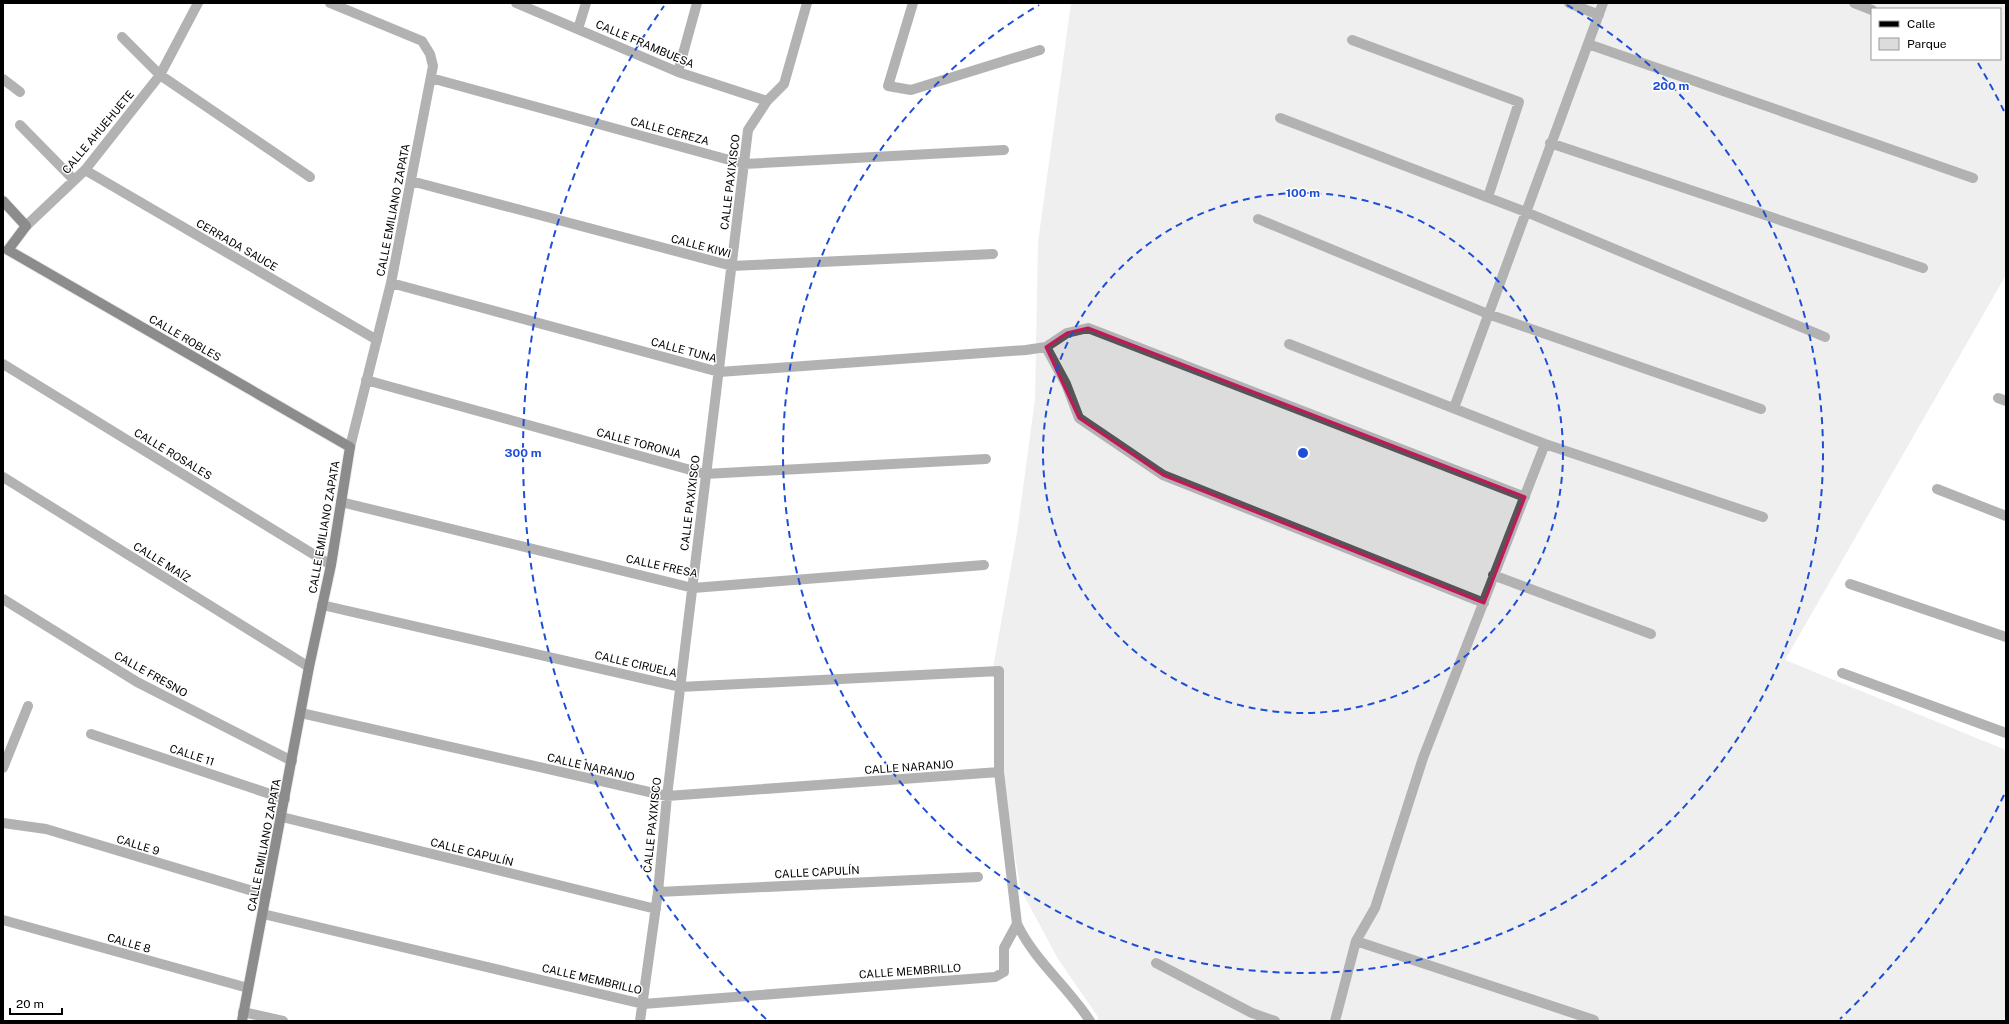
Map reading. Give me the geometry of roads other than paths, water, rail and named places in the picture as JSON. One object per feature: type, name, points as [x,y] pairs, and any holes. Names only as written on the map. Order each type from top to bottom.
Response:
[{"type":"main road","points":[[3,201],[26,226]]},
{"type":"main road","name":"CALLE AHUEHUETE","points":[[5,253],[26,226]]},
{"type":"main road","name":"CALLE ROBLES","points":[[5,253],[350,447]]},
{"type":"main road","name":"CALLE EMILIANO ZAPATA","points":[[243,1016],[282,817],[309,667],[331,564],[350,447]]},
{"type":"street","name":"CALLE AHUEHUETE","points":[[26,226],[85,170],[160,75],[198,3]]},
{"type":"street","name":"CALLE EMILIANO ZAPATA","points":[[330,3],[422,41],[430,54],[433,66],[432,78],[391,283],[350,447]]},
{"type":"street","name":"CALLE FRAMBUESA","points":[[516,3],[678,72],[767,101]]},
{"type":"street","points":[[578,29],[586,3]]},
{"type":"street","points":[[678,72],[697,3]]},
{"type":"street","name":"CALLE PAXIXISCO","points":[[640,1021],[656,909],[667,796],[693,588],[705,474],[719,372],[748,130],[767,101],[784,84],[807,3]]},
{"type":"street","points":[[913,3],[888,86],[911,90],[1040,50]]},
{"type":"street","points":[[1569,3],[1599,15]]},
{"type":"street","points":[[1454,408],[1550,143],[1603,3]]},
{"type":"street","points":[[1854,3],[1871,10]]},
{"type":"street","points":[[122,37],[160,75],[310,177]]},
{"type":"street","points":[[1352,40],[1519,102],[1488,197]]},
{"type":"street","points":[[1588,44],[1972,178]]},
{"type":"street","name":"CALLE CEREZA","points":[[432,78],[744,164],[1004,150]]},
{"type":"street","points":[[3,79],[20,92]]},
{"type":"street","points":[[1280,118],[1526,212],[1824,337]]},
{"type":"street","points":[[20,125],[74,180]]},
{"type":"street","points":[[1550,143],[1923,268]]},
{"type":"street","name":"CERRADA SAUCE","points":[[85,170],[377,340]]},
{"type":"street","name":"CALLE KIWI","points":[[411,181],[732,266],[993,254]]},
{"type":"street","points":[[1258,219],[1488,314],[1761,409]]},
{"type":"street","name":"CALLE TUNA","points":[[391,283],[719,372],[1026,350],[1046,346]]},
{"type":"street","points":[[1484,603],[1163,475],[1079,418],[1066,384],[1046,346],[1067,333],[1088,328],[1525,497]]},
{"type":"street","points":[[1289,344],[1545,444],[1763,517]]},
{"type":"street","name":"CALLE ROSALES","points":[[3,364],[331,564]]},
{"type":"street","name":"CALLE TORONJA","points":[[366,380],[705,474],[986,459]]},
{"type":"street","points":[[1335,1021],[1356,941],[1375,908],[1423,758],[1545,444]]},
{"type":"street","name":"CALLE MAÍZ","points":[[3,477],[309,667]]},
{"type":"street","points":[[1937,490],[2006,516]]},
{"type":"street","name":"CALLE FRESA","points":[[341,502],[693,588],[984,565]]},
{"type":"street","points":[[1493,575],[1651,634]]},
{"type":"street","points":[[1850,584],[2006,637]]},
{"type":"street","name":"CALLE FRESNO","points":[[3,599],[137,682],[292,761]]},
{"type":"street","name":"CALLE CIRUELA","points":[[322,605],[680,687],[999,671],[999,772]]},
{"type":"street","points":[[1842,673],[2006,733]]},
{"type":"street","points":[[3,768],[28,706]]},
{"type":"street","name":"CALLE NARANJO","points":[[301,713],[667,796],[999,772]]},
{"type":"street","name":"CALLE 11","points":[[91,734],[285,798]]},
{"type":"street","points":[[999,772],[1017,924],[1024,939],[1077,1002],[1090,1021]]},
{"type":"street","name":"CALLE CAPULÍN","points":[[282,817],[656,909]]},
{"type":"street","name":"CALLE 9","points":[[3,823],[46,830],[266,895]]},
{"type":"street","name":"CALLE CAPULÍN","points":[[658,892],[978,877]]},
{"type":"street","name":"CALLE MEMBRILLO","points":[[262,914],[643,1004],[995,977],[1004,972],[1004,948],[1017,924]]},
{"type":"street","name":"CALLE 8","points":[[3,920],[248,988]]},
{"type":"street","points":[[1356,941],[1594,1020]]},
{"type":"street","points":[[1156,963],[1252,1012],[1274,1021]]},
{"type":"street","points":[[243,1016],[282,1021]]}]
